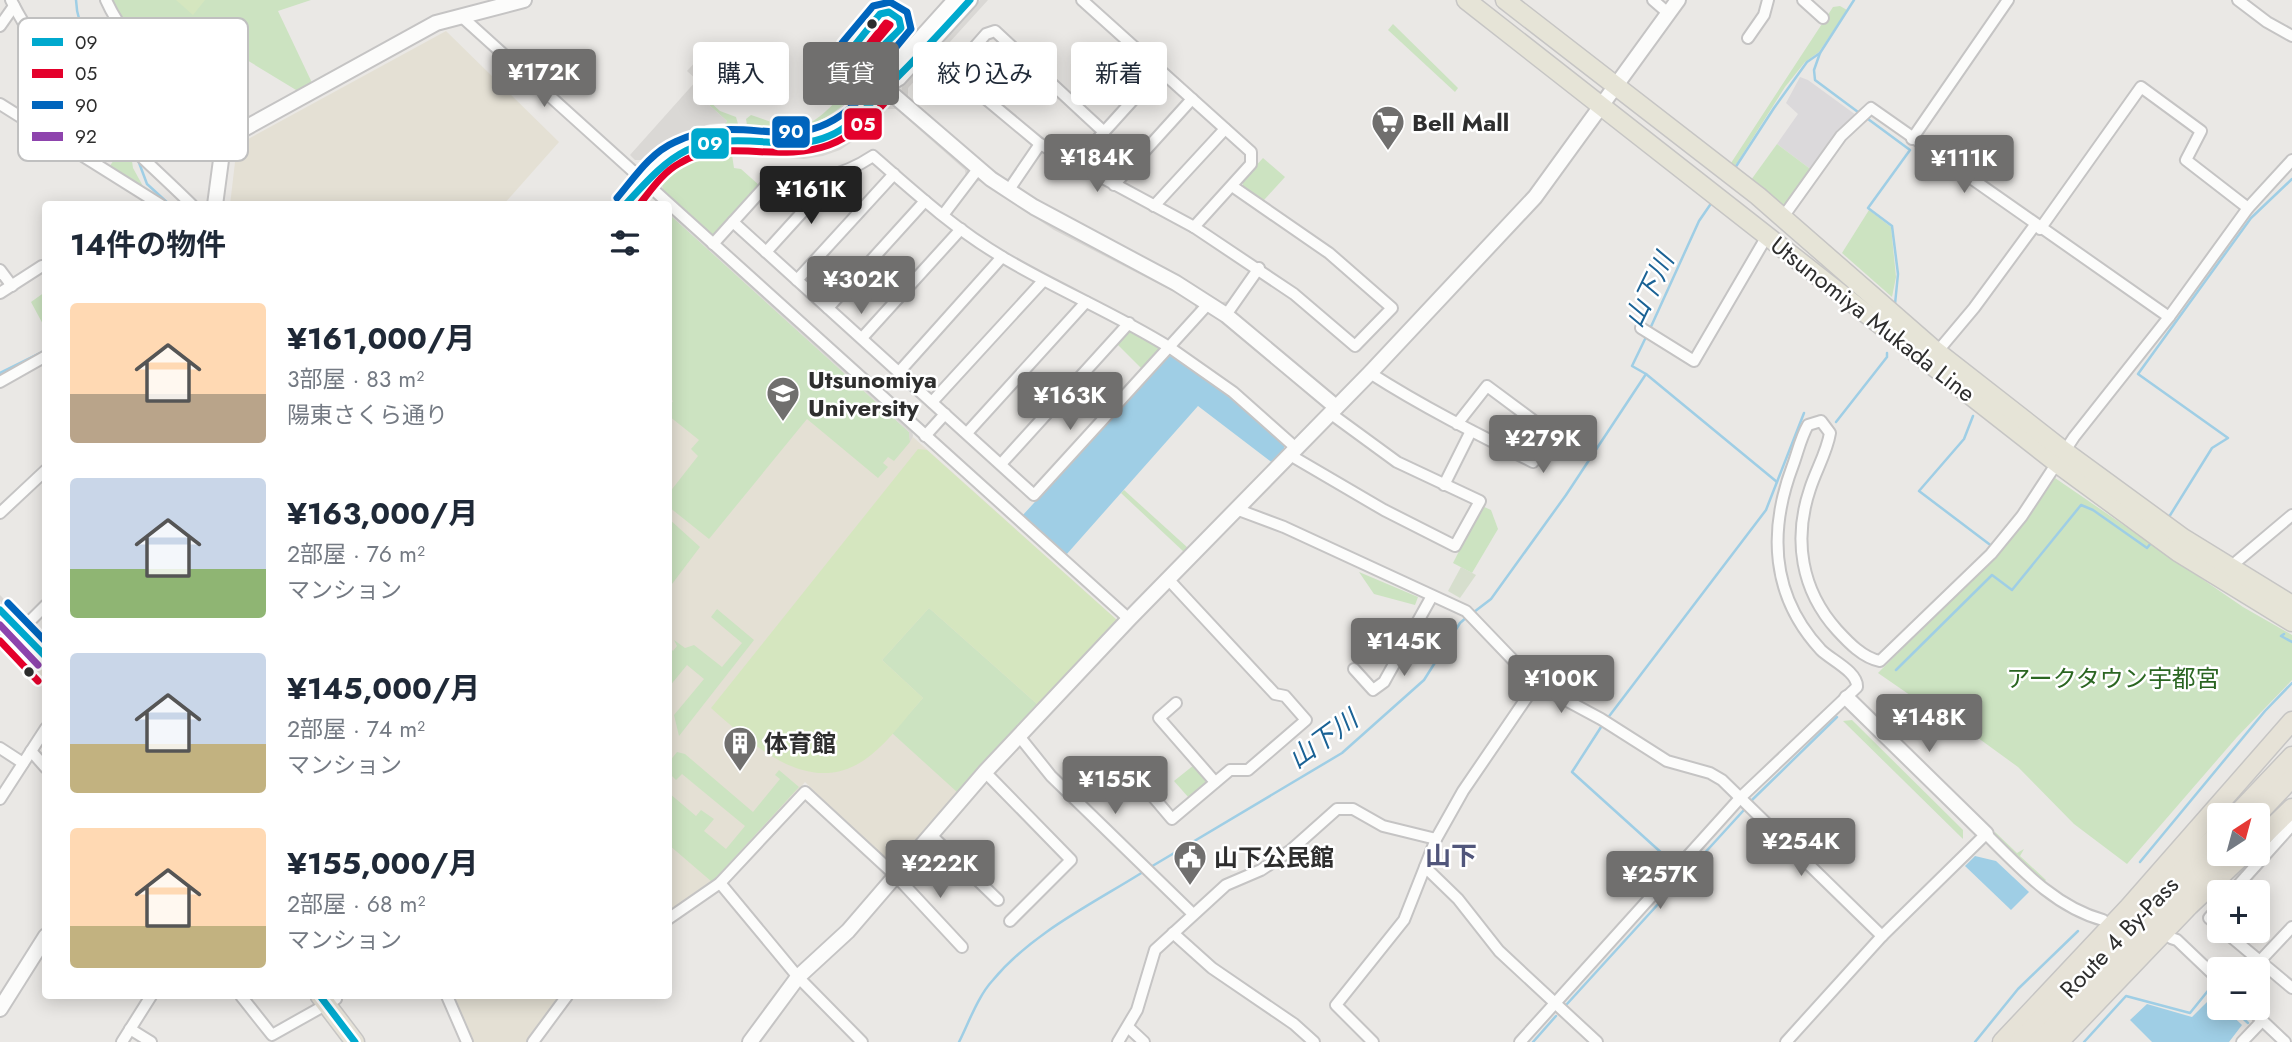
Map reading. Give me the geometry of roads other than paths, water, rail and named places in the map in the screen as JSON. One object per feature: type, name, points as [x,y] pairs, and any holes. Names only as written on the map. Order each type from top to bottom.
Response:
[{"type":"highway","points":[[0,610],[42,654]]},
{"type":"highway","points":[[0,626],[42,670]]},
{"type":"highway","points":[[2002,1042],[2129,907],[2292,721]]},
{"type":"highway","points":[[2247,803],[2292,756]]},
{"type":"highway","points":[[2268,803],[2292,778]]},
{"type":"highway","points":[[2270,829],[2292,808]]},
{"type":"highway","name":"Route 4 By-Pass","points":[[2019,1042],[2207,845]]},
{"type":"highway","name":"Route 4 By-Pass","points":[[2039,1042],[2208,866]]},
{"type":"highway","points":[[2059,1042],[2232,866]]},
{"type":"highway","points":[[329,999],[355,1042]]},
{"type":"highway","points":[[329,999],[369,1042]]},
{"type":"main road","name":"Utsunomiya Mukada Line","points":[[1466,0],[1767,236],[2061,458],[2178,552],[2292,622]]},
{"type":"main road","name":"Utsunomiya Mukada Line","points":[[1505,0],[1615,83],[1783,217],[2061,458],[2292,605]]},
{"type":"street","points":[[106,0],[114,18]]},
{"type":"street","points":[[248,127],[423,29],[524,0]]},
{"type":"street","points":[[899,62],[955,0]]},
{"type":"street","points":[[899,78],[970,0]]},
{"type":"street","points":[[1082,0],[1129,42]]},
{"type":"street","points":[[1653,0],[1668,13]]},
{"type":"street","points":[[750,1042],[798,977],[848,931],[985,772],[1129,619],[1370,373],[1542,189],[1615,83],[1678,0]]},
{"type":"street","points":[[1748,38],[1764,15],[1768,0]]},
{"type":"street","points":[[1803,0],[1823,18]]},
{"type":"street","points":[[1912,139],[2008,0]]},
{"type":"street","points":[[2238,0],[2267,22],[2292,36]]},
{"type":"street","points":[[0,26],[13,3],[22,18]]},
{"type":"street","points":[[461,16],[667,201]]},
{"type":"street","points":[[1104,132],[995,31],[986,34],[957,67],[956,74],[997,111],[1040,144],[1195,227],[1259,268],[1355,346],[1392,308],[1329,253],[1232,186]]},
{"type":"street","points":[[1167,76],[1251,152],[1251,164],[1195,227]]},
{"type":"street","points":[[1937,352],[2038,227],[2141,87],[2201,131],[2186,160],[2248,208]]},
{"type":"street","points":[[1114,185],[1192,99]]},
{"type":"street","points":[[713,244],[770,181],[825,179],[856,168],[873,156],[925,201],[1002,257],[1043,281],[1129,323],[1169,347],[1233,392],[1293,451],[1384,510],[1455,546],[1480,501],[1396,461],[1333,410],[1226,315],[1008,191],[978,169],[899,100]]},
{"type":"street","points":[[0,104],[18,115]]},
{"type":"street","points":[[628,201],[667,159],[708,140],[793,144],[828,137],[857,118],[868,105]]},
{"type":"street","points":[[1075,164],[1128,105]]},
{"type":"street","points":[[1783,217],[1841,135],[1871,108],[2169,317]]},
{"type":"street","points":[[1154,206],[1224,129]]},
{"type":"street","points":[[1008,191],[1040,144]]},
{"type":"street","points":[[1520,1042],[1739,795],[1847,698],[1858,682],[1822,651],[1798,620],[1781,580],[1776,550],[1777,524],[1784,489],[1806,429],[1816,420],[1826,424],[1830,433],[1802,521],[1802,562],[1812,593],[1828,620],[1855,647],[1880,661],[1891,654],[1991,554],[2248,208],[2292,160]]},
{"type":"street","points":[[91,161],[155,201]]},
{"type":"street","points":[[148,161],[188,201]]},
{"type":"street","points":[[216,201],[221,161]]},
{"type":"street","points":[[943,215],[978,169]]},
{"type":"street","points":[[797,280],[894,174]]},
{"type":"street","points":[[766,252],[816,197],[825,179]]},
{"type":"street","points":[[828,308],[925,201]]},
{"type":"street","points":[[672,205],[1129,619]]},
{"type":"street","points":[[733,222],[1034,495],[1209,303]]},
{"type":"street","points":[[862,338],[961,229]]},
{"type":"street","points":[[1642,329],[1694,361],[1767,236]]},
{"type":"street","points":[[899,372],[1002,257]]},
{"type":"street","points":[[0,293],[42,266]]},
{"type":"street","points":[[1226,315],[1259,268]]},
{"type":"street","points":[[0,270],[12,286]]},
{"type":"street","points":[[932,402],[1043,281]]},
{"type":"street","points":[[967,433],[1086,302]]},
{"type":"street","points":[[1001,464],[1129,323]]},
{"type":"street","points":[[0,382],[42,358]]},
{"type":"street","points":[[1370,373],[1420,405],[1457,424],[1533,462],[1553,435],[1487,386],[1457,424]]},
{"type":"street","points":[[925,436],[945,414]]},
{"type":"street","points":[[1444,485],[1471,431]]},
{"type":"street","points":[[0,513],[42,474]]},
{"type":"street","points":[[1236,509],[1284,527],[1465,611],[1483,625],[1536,684],[1606,722],[1667,761],[1710,773],[1739,795],[1882,936]]},
{"type":"street","points":[[2230,568],[2256,543],[2286,523],[2292,515]]},
{"type":"street","points":[[1133,774],[1172,819],[1230,769],[1248,769],[1306,720],[1285,696],[1275,694],[1168,579]]},
{"type":"street","points":[[1354,669],[1373,690],[1384,681],[1432,596]]},
{"type":"street","points":[[20,631],[42,609]]},
{"type":"street","points":[[1373,1042],[1336,1005],[1404,920],[1436,839],[1463,791],[1536,684]]},
{"type":"street","points":[[1847,698],[2046,891],[2070,907],[2103,920]]},
{"type":"street","points":[[1176,703],[1159,718],[1215,782]]},
{"type":"street","points":[[0,799],[42,734]]},
{"type":"street","points":[[1019,736],[1051,776],[1193,914]]},
{"type":"street","points":[[0,748],[23,763]]},
{"type":"street","points":[[31,751],[42,763]]},
{"type":"street","points":[[985,772],[1071,860],[1010,921]]},
{"type":"street","points":[[672,916],[720,883],[805,792],[895,876],[962,947]]},
{"type":"street","points":[[1118,1042],[1137,1010],[1155,950],[1226,885],[1261,870],[1291,850],[1337,809],[1353,809],[1383,826],[1436,839]]},
{"type":"street","points":[[2243,880],[2292,825]]},
{"type":"street","points":[[930,834],[998,900]]},
{"type":"street","points":[[1786,1042],[1882,936],[1986,834]]},
{"type":"street","points":[[1425,867],[1458,899],[1499,951],[1597,1042]]},
{"type":"street","points":[[720,883],[798,977],[862,1042]]},
{"type":"street","points":[[2264,957],[2292,927]]},
{"type":"street","points":[[1173,933],[1212,968],[1294,1024],[1314,1042]]},
{"type":"street","points":[[2171,937],[2207,969]]},
{"type":"street","points":[[0,1009],[42,942]]},
{"type":"street","points":[[2238,943],[2253,957]]},
{"type":"street","points":[[2270,971],[2292,988]]},
{"type":"street","points":[[122,1042],[149,999]]},
{"type":"street","points":[[243,999],[269,1039],[329,999]]},
{"type":"street","points":[[448,999],[467,1042]]},
{"type":"street","points":[[533,1042],[565,999]]},
{"type":"street","points":[[2242,1042],[2262,1021],[2286,1042]]},
{"type":"street","points":[[1128,1027],[1144,1042]]},
{"type":"street","points":[[130,1029],[151,1042]]},
{"type":"water","points":[[1175,355],[1226,393],[1284,445],[1284,453],[1274,464],[1198,406],[1066,555],[1022,516],[1169,356]]},
{"type":"water","points":[[1975,856],[1996,861],[2029,892],[2011,910],[1965,866]]},
{"type":"water","points":[[2207,1002],[2207,1020],[2237,1020],[2242,1025],[2229,1042],[2152,1042],[2130,1020],[2147,1004],[2192,1017]]},
{"type":"waterway","points":[[76,0],[79,18]]},
{"type":"waterway","name":"山下川","points":[[1735,168],[1807,62],[1820,53],[1854,0]]},
{"type":"waterway","points":[[1820,53],[1814,70],[1815,80],[1858,112]]},
{"type":"waterway","points":[[1868,119],[1910,150],[1868,208],[1892,226],[1898,274],[1895,304]]},
{"type":"waterway","points":[[138,161],[147,184],[166,201]]},
{"type":"waterway","points":[[2169,517],[2212,448],[2228,438],[2138,374],[2251,218],[2292,179]]},
{"type":"waterway","name":"山下川","points":[[1649,331],[1699,221],[1710,205]]},
{"type":"waterway","name":"山下川","points":[[1474,612],[1491,599],[1566,495],[1646,374],[1632,366],[1646,337]]},
{"type":"waterway","points":[[0,373],[42,352]]},
{"type":"waterway","points":[[1836,422],[1887,357],[1887,353]]},
{"type":"waterway","points":[[1646,374],[1777,482]]},
{"type":"waterway","points":[[1607,719],[1766,510],[1804,413]]},
{"type":"waterway","points":[[1973,416],[1964,439],[1919,491],[1993,547]]},
{"type":"waterway","points":[[1896,670],[1992,575],[2012,590],[2081,505],[2093,510],[2147,548],[2151,543]]},
{"type":"waterway","name":"山下川","points":[[1149,868],[1342,753],[1424,680],[1460,623],[1468,616]]},
{"type":"waterway","points":[[2284,634],[2281,636],[2292,642]]},
{"type":"waterway","points":[[2140,862],[2265,711],[2292,683]]},
{"type":"waterway","points":[[1751,801],[1837,717]]},
{"type":"waterway","points":[[1603,724],[1572,772],[1675,865]]},
{"type":"waterway","points":[[1567,1004],[1743,811]]},
{"type":"waterway","name":"山下川","points":[[959,1042],[983,994],[1009,963],[1064,920],[1143,872]]},
{"type":"waterway","points":[[1975,1042],[2018,989],[2078,931]]},
{"type":"waterway","points":[[2084,1042],[2126,996],[2190,1013],[2207,992]]},
{"type":"waterway","points":[[1533,1042],[1556,1016]]},
{"type":"waterway","points":[[2245,1020],[2248,1023]]},
{"type":"place","name":"Bell Mall","points":[[1388,152]]},
{"type":"place","name":"Utsunomiya University","points":[[783,423]]},
{"type":"place","name":"体育館","points":[[740,773]]},
{"type":"place","name":"山下公民館","points":[[1190,887]]},
{"type":"district","name":"山下","points":[[1451,856]]},
{"type":"park label","name":"アークタウン宇都宮","points":[[2113,678]]}]
